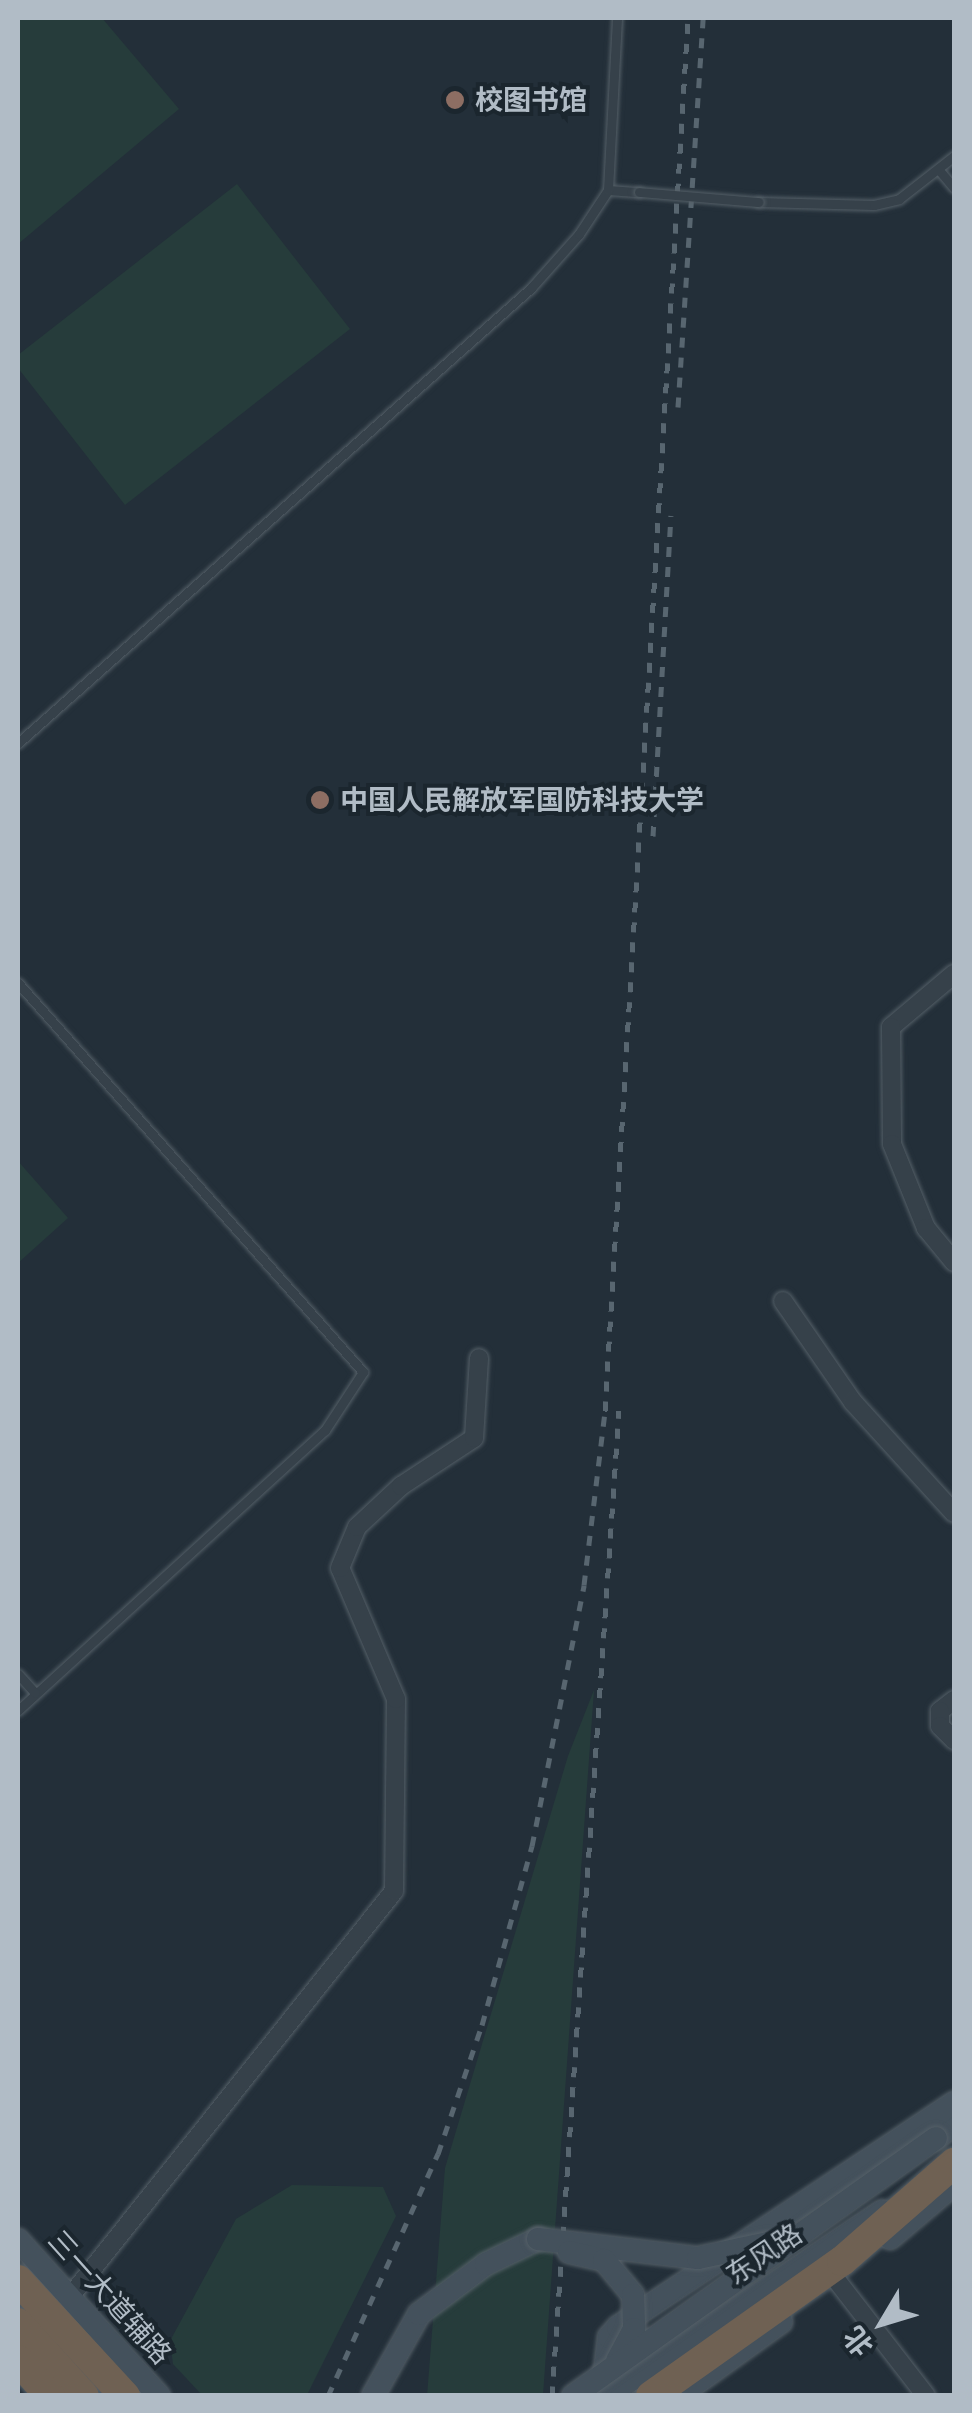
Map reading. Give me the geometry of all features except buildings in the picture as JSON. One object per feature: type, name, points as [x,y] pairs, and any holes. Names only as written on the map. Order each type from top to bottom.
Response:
[{"type":"highway","points":[[651,2396],[842,2261],[954,2162]]},
{"type":"highway","points":[[20,2253],[125,2396]]},
{"type":"highway","points":[[18,2323],[84,2396]]},
{"type":"highway","points":[[18,2360],[50,2396]]},
{"type":"street","points":[[954,974],[890,1027],[892,1144],[926,1228],[954,1262]]},
{"type":"street","points":[[783,1300],[852,1402],[954,1513]]},
{"type":"street","points":[[70,2296],[394,1891],[396,1699],[340,1568],[357,1527],[400,1486],[474,1438],[479,1358]]},
{"type":"street","points":[[954,1700],[940,1710],[940,1726],[954,1740]]},
{"type":"street","points":[[605,2388],[610,2337],[618,2327],[954,2103]]},
{"type":"street","points":[[373,2396],[402,2334],[420,2314],[486,2264],[540,2246],[600,2242],[672,2256],[733,2254],[777,2238],[945,2132]]},
{"type":"street","name":"东风路","points":[[605,2388],[954,2162]]},
{"type":"street","points":[[574,2396],[605,2388],[874,2180]]},
{"type":"street","points":[[678,2396],[838,2282],[954,2184]]},
{"type":"street","points":[[387,2396],[403,2358],[445,2306],[540,2246],[590,2255],[628,2286],[634,2328],[605,2388]]},
{"type":"street","name":"三一大道辅路","points":[[20,2253],[70,2296],[158,2396]]},
{"type":"street","points":[[838,2282],[926,2396]]},
{"type":"lane","points":[[18,742],[531,288],[608,190],[617,18]]},
{"type":"lane","points":[[608,190],[759,202],[874,205],[898,199],[954,156]]},
{"type":"lane","points":[[939,170],[954,188]]},
{"type":"lane","points":[[18,984],[363,1372],[324,1430],[18,1710]]},
{"type":"lane","points":[[18,1674],[35,1694]]},
{"type":"green space","points":[[18,18],[102,18],[179,109],[18,244]]},
{"type":"green space","points":[[237,184],[350,329],[125,505],[18,368],[18,355]]},
{"type":"green space","points":[[18,1161],[68,1218],[18,1263]]},
{"type":"green space","points":[[594,1690],[543,2395],[427,2396],[445,2168],[568,1756]]},
{"type":"green space","points":[[292,2185],[383,2187],[396,2216],[307,2395],[202,2395],[173,2364],[170,2341],[236,2219]]},
{"type":"railway","points":[[328,2396],[438,2154],[482,2025],[532,1846],[584,1585],[605,1411],[688,18]]},
{"type":"railway","points":[[678,407],[703,18]]},
{"type":"railway","points":[[653,836],[671,516]]},
{"type":"railway","points":[[552,2396],[619,1410]]},
{"type":"place","name":"校图书馆","points":[[455,100]]},
{"type":"place","name":"中国人民解放军国防科技大学","points":[[320,800]]}]
